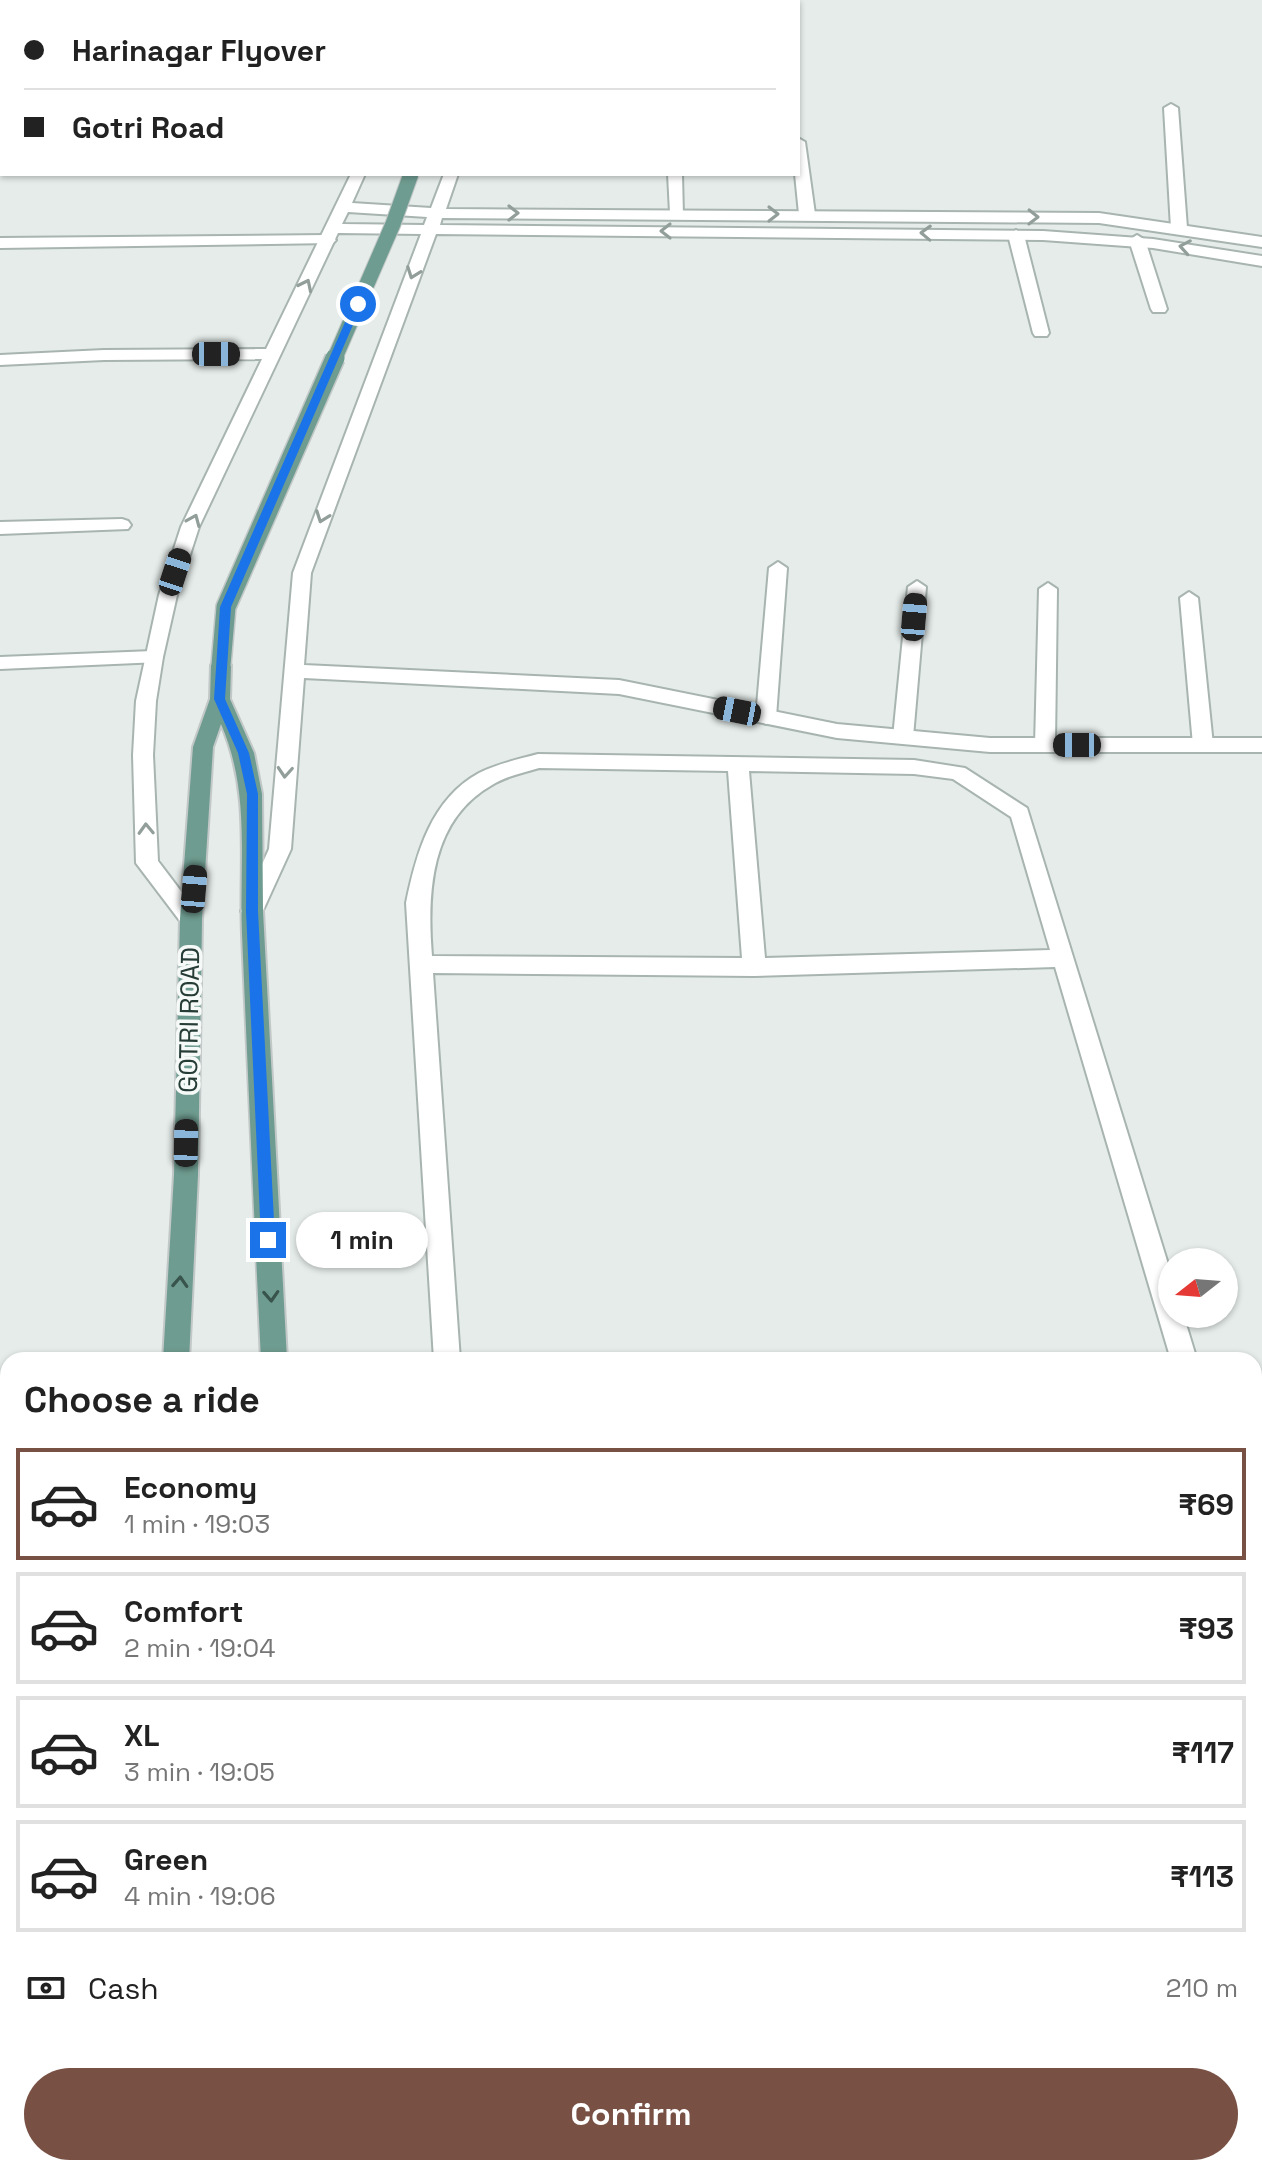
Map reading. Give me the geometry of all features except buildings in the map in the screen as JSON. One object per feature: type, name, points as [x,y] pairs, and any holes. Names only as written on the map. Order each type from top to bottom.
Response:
[{"type":"main road","points":[[274,1352],[252,911],[252,794],[247,766],[220,699],[226,607],[393,224],[410,176]]},
{"type":"main road","name":"GOTRI ROAD","points":[[176,1352],[186,1175],[191,919],[203,747],[220,699]]},
{"type":"street","points":[[1171,108],[1179,228]]},
{"type":"street","points":[[800,158],[807,214]]},
{"type":"street","points":[[191,919],[147,863],[143,755],[146,701],[153,657],[168,595],[190,527],[357,176]]},
{"type":"street","points":[[252,911],[280,849],[302,573],[450,176]]},
{"type":"street","points":[[675,176],[678,213]]},
{"type":"street","points":[[344,207],[432,222],[1137,240],[1262,261]]},
{"type":"street","points":[[0,243],[331,234],[432,222],[678,213],[1099,218],[1262,242]]},
{"type":"street","points":[[1016,235],[1041,333]]},
{"type":"street","points":[[1137,240],[1159,309]]},
{"type":"street","points":[[0,360],[104,355],[273,354]]},
{"type":"street","points":[[0,528],[122,525]]},
{"type":"street","points":[[766,717],[778,568]]},
{"type":"street","points":[[903,737],[917,587]]},
{"type":"street","points":[[1045,745],[1048,589]]},
{"type":"street","points":[[1189,598],[1203,745]]},
{"type":"street","points":[[0,663],[153,657]]},
{"type":"street","points":[[292,671],[619,687],[837,731],[990,745],[1261,747]]},
{"type":"street","points":[[446,1352],[417,903],[427,851],[446,816],[480,781],[538,761],[914,767],[958,773],[1020,813],[1182,1352]]},
{"type":"street","points":[[738,765],[754,967]]},
{"type":"street","points":[[419,964],[754,967],[1063,958]]},
{"type":"route","points":[[268,1240],[252,911],[252,794],[244,753],[220,699],[226,607],[358,304]]}]
